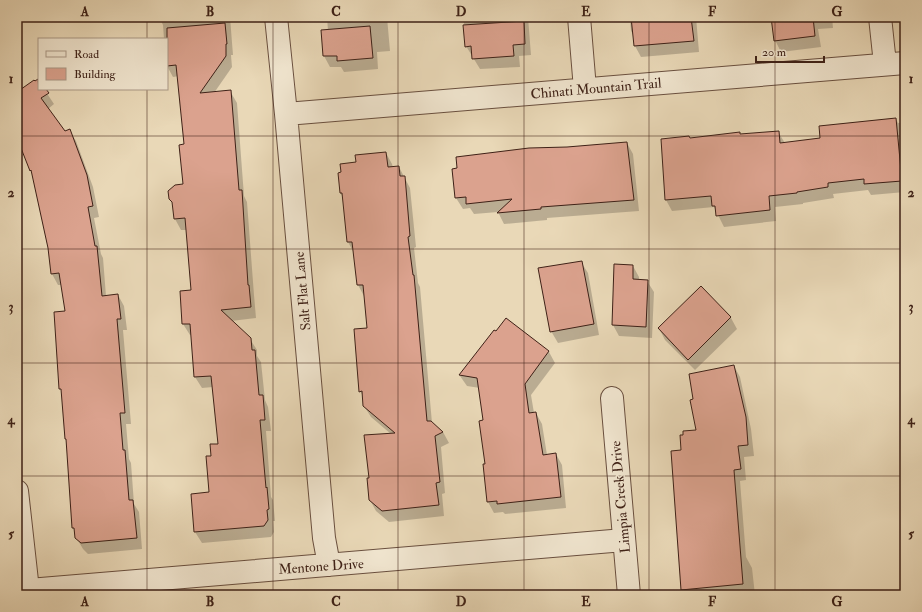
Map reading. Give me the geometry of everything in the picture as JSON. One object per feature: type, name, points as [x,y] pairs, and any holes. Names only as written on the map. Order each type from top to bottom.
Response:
[{"type":"street","name":"Salt Flat Lane","points":[[276,17],[324,538],[329,565]]},
{"type":"street","points":[[579,17],[585,89]]},
{"type":"street","points":[[880,17],[895,64]]},
{"type":"street","name":"Chinati Mountain Trail","points":[[286,114],[895,64]]},
{"type":"street","name":"Limpia Creek Drive","points":[[612,398],[629,595]]},
{"type":"street","points":[[17,492],[22,590]]},
{"type":"street","name":"Mentone Drive","points":[[22,590],[624,540]]},
{"type":"building","points":[[631,17],[691,17],[694,41],[634,46]]},
{"type":"building","points":[[771,17],[813,17],[815,36],[774,41]]},
{"type":"building","points":[[524,21],[525,44],[513,45],[514,56],[472,59],[471,46],[465,47],[463,25]]},
{"type":"building","points":[[225,23],[227,44],[226,56],[200,93],[231,90],[239,190],[242,190],[248,285],[251,307],[221,310],[251,338],[252,350],[255,350],[259,395],[263,395],[265,420],[260,420],[269,509],[267,510],[268,520],[264,526],[194,532],[191,494],[209,492],[206,456],[211,456],[210,444],[218,444],[211,376],[194,377],[190,324],[182,324],[180,291],[191,290],[185,218],[174,219],[172,202],[169,199],[168,191],[175,185],[183,184],[179,145],[184,144],[176,65],[168,66],[167,28]]},
{"type":"building","points":[[370,26],[373,58],[337,61],[337,56],[323,56],[321,30]]},
{"type":"building","points":[[38,79],[38,90],[47,90],[49,93],[41,98],[65,131],[70,129],[87,175],[93,206],[88,207],[95,246],[97,246],[102,296],[118,294],[121,319],[117,319],[125,413],[120,413],[129,500],[133,500],[137,538],[81,543],[75,538],[74,528],[72,528],[66,439],[61,389],[59,389],[54,312],[65,311],[59,273],[51,274],[48,248],[31,170],[30,171],[17,138],[17,92],[34,80],[35,81]]},
{"type":"building","points":[[896,118],[902,181],[864,184],[864,179],[828,183],[828,187],[797,193],[769,196],[770,210],[716,216],[715,206],[712,206],[711,196],[665,200],[661,139],[689,136],[690,138],[740,132],[740,134],[779,131],[780,143],[820,138],[819,126]]},
{"type":"building","points":[[627,142],[634,200],[541,207],[541,209],[497,213],[512,199],[466,204],[466,197],[455,198],[452,169],[457,168],[456,157],[529,148],[567,147]]},
{"type":"building","points":[[386,152],[388,167],[399,166],[400,176],[405,176],[410,236],[408,237],[414,275],[427,421],[431,421],[443,432],[435,436],[440,482],[436,483],[439,505],[382,511],[369,500],[367,478],[369,478],[364,435],[395,433],[363,406],[362,391],[359,392],[354,329],[367,328],[363,285],[357,285],[352,242],[347,242],[342,193],[340,193],[338,173],[341,172],[340,164],[356,162],[355,155]]},
{"type":"building","points":[[582,261],[594,324],[550,332],[538,268]]},
{"type":"building","points":[[614,264],[633,265],[633,279],[648,280],[646,327],[612,325]]},
{"type":"building","points":[[701,286],[731,317],[688,360],[658,328]]},
{"type":"building","points":[[506,318],[549,351],[525,384],[529,413],[536,412],[543,455],[556,453],[561,497],[497,504],[497,501],[487,502],[483,464],[485,464],[479,421],[483,420],[477,378],[459,375],[494,330],[496,331]]},
{"type":"building","points":[[734,365],[746,417],[748,445],[738,446],[741,469],[734,470],[743,584],[681,590],[671,451],[681,450],[680,435],[683,435],[683,431],[696,430],[690,400],[693,399],[689,374]]}]
